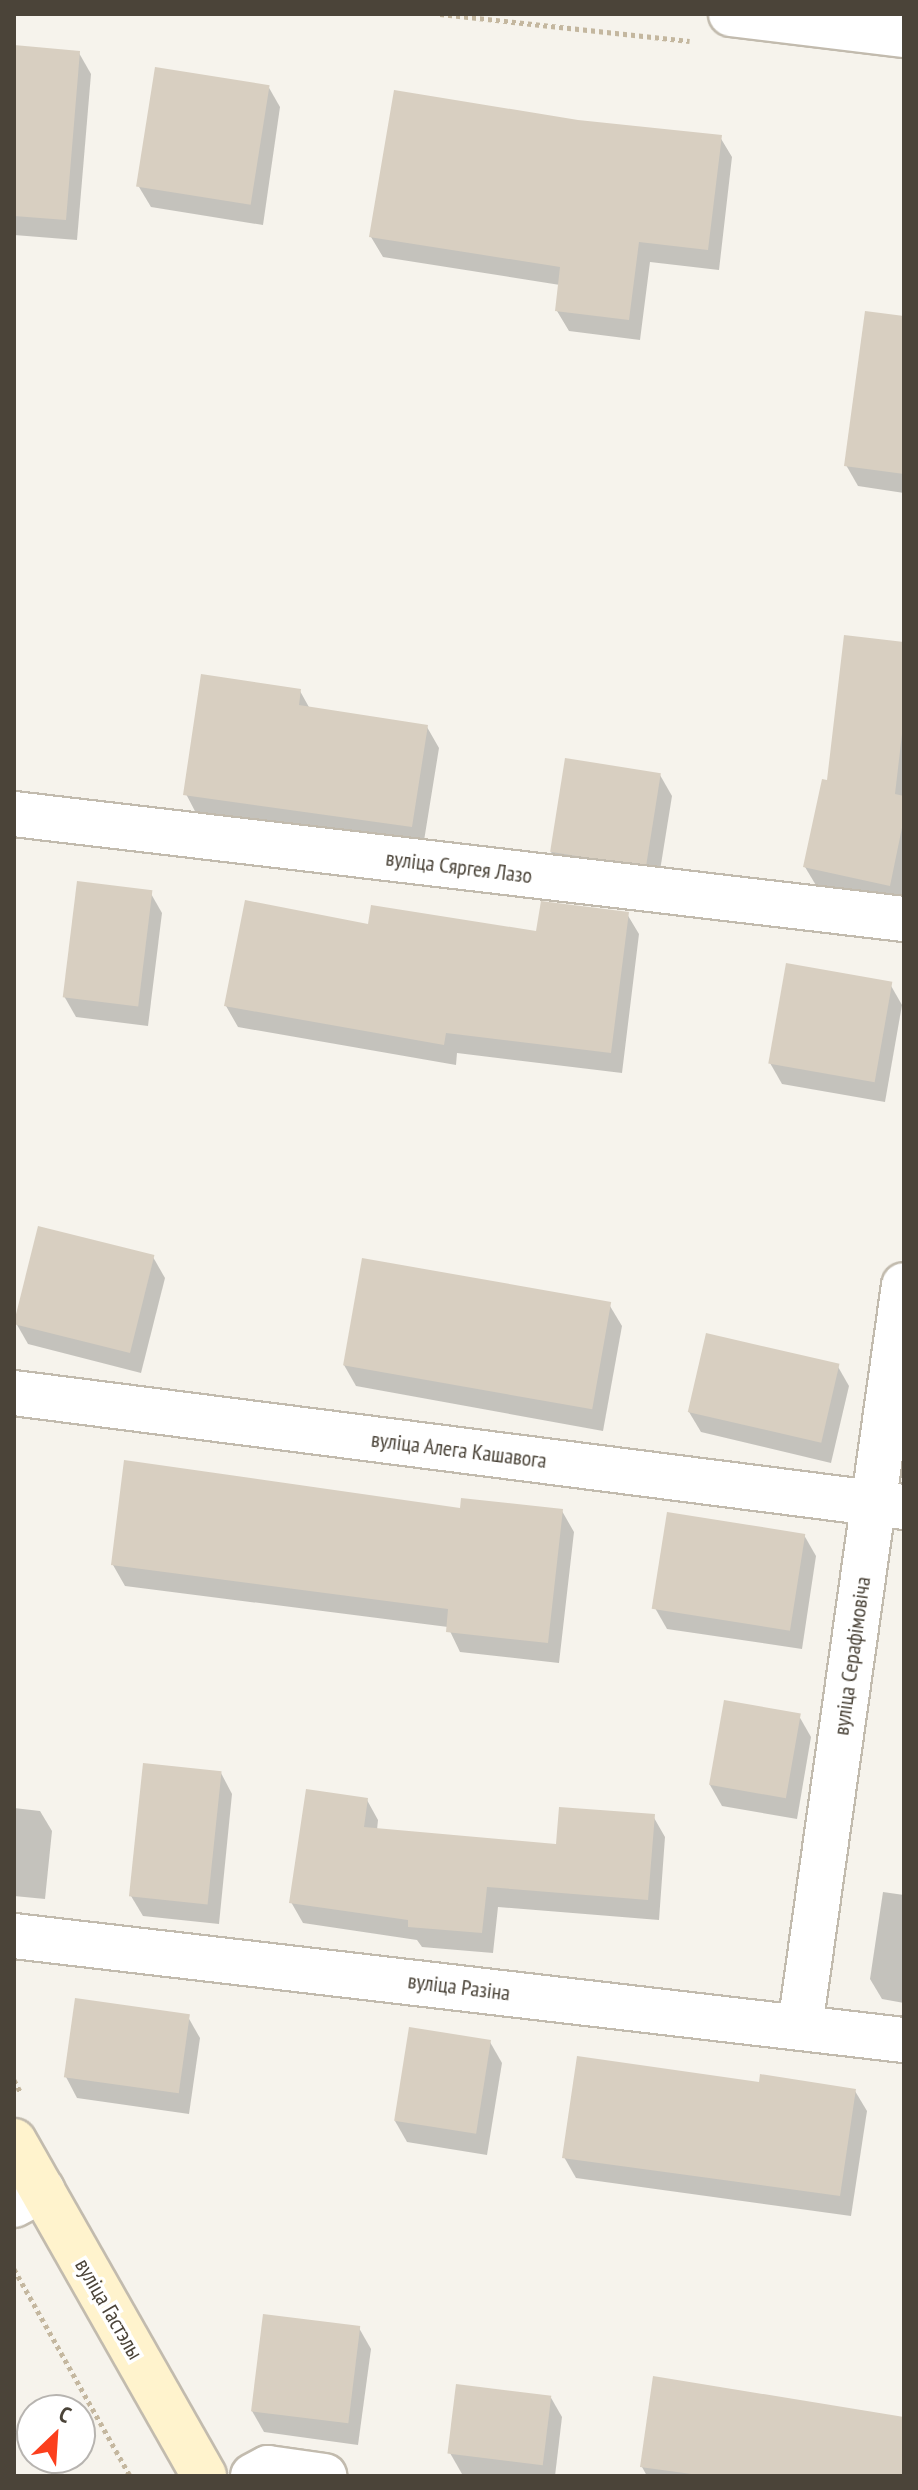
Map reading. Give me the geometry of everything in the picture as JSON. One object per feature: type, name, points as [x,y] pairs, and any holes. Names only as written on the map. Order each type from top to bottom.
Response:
[{"type":"main road","name":"вуліца Гастэлы","points":[[14,2141],[28,2198],[204,2476]]},
{"type":"street","points":[[731,14],[904,35]]},
{"type":"street","name":"вуліца Сяргея Лазо","points":[[14,814],[904,919]]},
{"type":"street","name":"вуліца Серафімовіча","points":[[800,2027],[889,1505],[904,1285]]},
{"type":"street","name":"вуліца Алега Кашавога","points":[[14,1393],[889,1505]]},
{"type":"street","name":"вуліца Разіна","points":[[14,1936],[904,2040]]},
{"type":"street","points":[[253,2476],[268,2468],[324,2476]]},
{"type":"path","points":[[440,14],[698,42]]},
{"type":"path","points":[[14,2269],[130,2476]]},
{"type":"building","points":[[14,45],[80,51],[66,220],[14,216]]},
{"type":"building","points":[[155,67],[270,85],[251,205],[136,187]]},
{"type":"building","points":[[394,90],[578,120],[722,135],[708,250],[639,242],[629,320],[555,311],[560,267],[369,237]]},
{"type":"building","points":[[865,311],[904,316],[904,474],[844,466]]},
{"type":"building","points":[[844,635],[904,642],[904,717],[895,794],[904,796],[904,818],[890,886],[803,867],[822,779],[827,780]]},
{"type":"building","points":[[201,674],[301,689],[299,705],[428,725],[412,827],[183,795]]},
{"type":"building","points":[[565,758],[661,773],[646,867],[550,852]]},
{"type":"building","points":[[77,881],[152,890],[138,1006],[63,997]]},
{"type":"building","points":[[245,900],[368,924],[371,905],[536,931],[541,901],[629,912],[611,1053],[446,1033],[444,1045],[224,1006]]},
{"type":"building","points":[[786,963],[892,982],[875,1082],[768,1063]]},
{"type":"building","points":[[38,1226],[154,1255],[130,1353],[14,1324]]},
{"type":"building","points":[[362,1258],[611,1302],[592,1409],[343,1365]]},
{"type":"building","points":[[706,1333],[839,1364],[821,1443],[688,1412]]},
{"type":"building","points":[[124,1460],[460,1508],[461,1498],[563,1509],[548,1643],[446,1632],[448,1609],[111,1565]]},
{"type":"building","points":[[667,1512],[805,1534],[790,1631],[652,1609]]},
{"type":"building","points":[[724,1700],[801,1714],[786,1798],[709,1785]]},
{"type":"building","points":[[143,1763],[222,1771],[208,1905],[129,1896]]},
{"type":"building","points":[[306,1789],[368,1798],[364,1827],[556,1844],[559,1807],[655,1814],[648,1900],[487,1887],[482,1933],[408,1927],[408,1920],[289,1903]]},
{"type":"building","points":[[75,1998],[190,2014],[179,2093],[64,2077]]},
{"type":"building","points":[[409,2027],[491,2040],[476,2134],[394,2121]]},
{"type":"building","points":[[577,2056],[759,2082],[760,2074],[856,2089],[840,2196],[562,2158]]},
{"type":"building","points":[[263,2314],[360,2326],[348,2423],[251,2411]]},
{"type":"building","points":[[653,2376],[904,2417],[904,2476],[706,2476],[640,2467]]},
{"type":"building","points":[[456,2384],[551,2396],[543,2465],[447,2453]]}]
